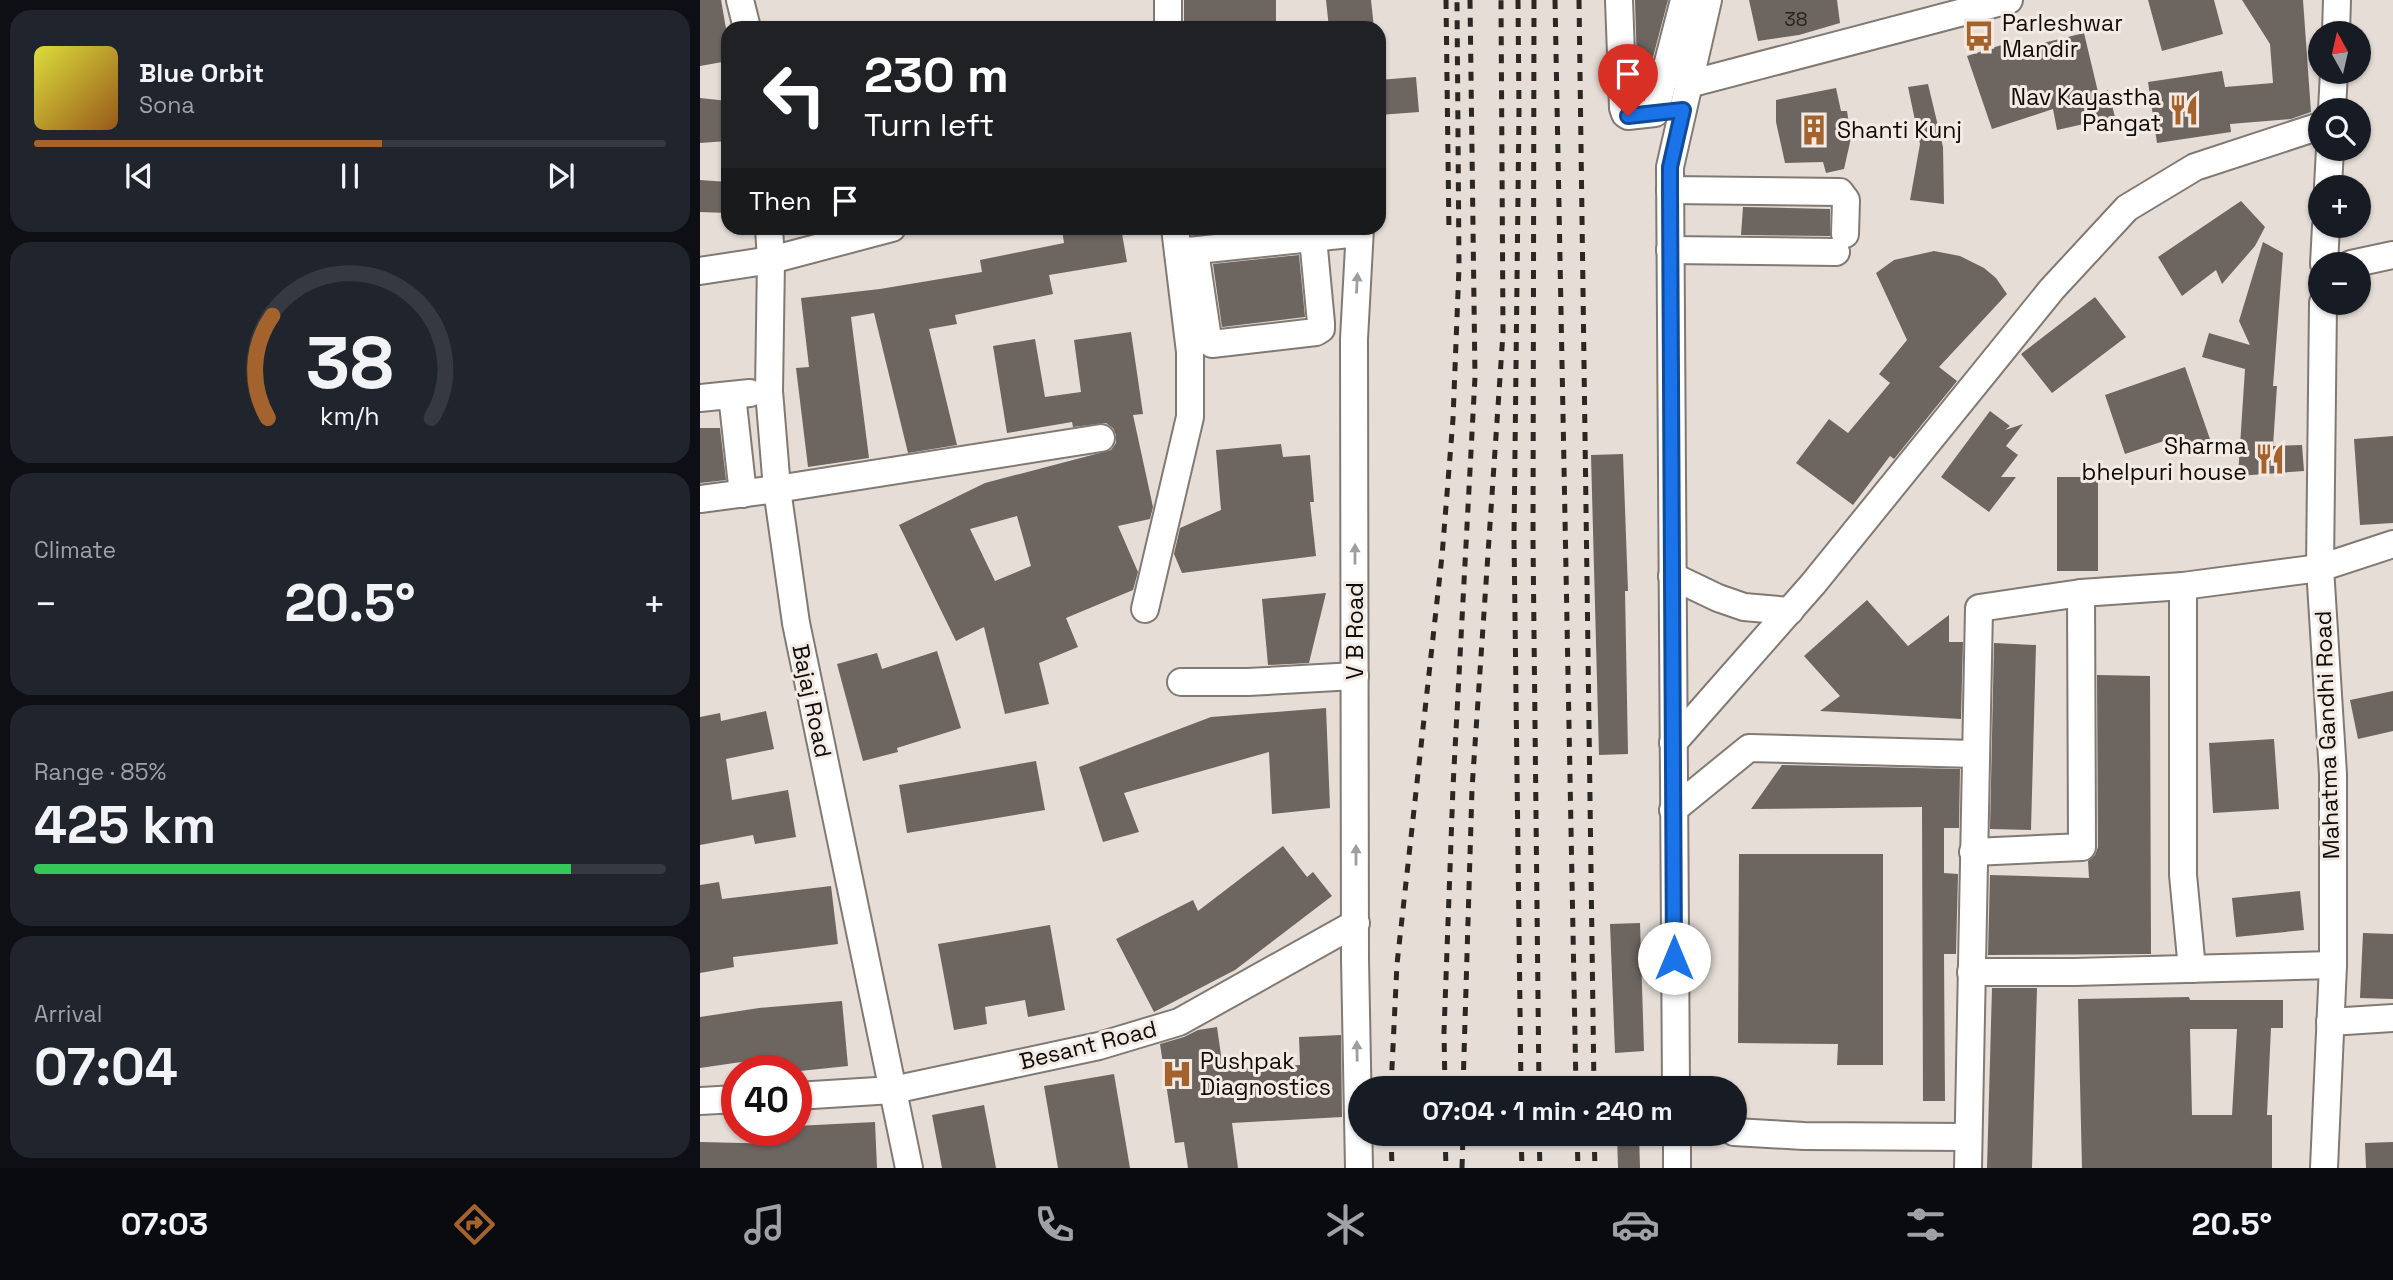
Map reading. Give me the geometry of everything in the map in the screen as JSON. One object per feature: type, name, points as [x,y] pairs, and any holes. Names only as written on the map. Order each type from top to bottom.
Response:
[{"type":"street","points":[[740,0],[745,21]]},
{"type":"street","points":[[1168,0],[1168,21]]},
{"type":"street","points":[[1619,0],[1625,114],[1628,116],[1683,110]]},
{"type":"street","points":[[1655,113],[1684,0]]},
{"type":"street","points":[[1676,1076],[1670,167],[1708,0]]},
{"type":"street","points":[[1689,84],[2009,0]]},
{"type":"street","points":[[2336,21],[2337,0]]},
{"type":"street","points":[[1673,743],[1790,611],[2052,289],[2127,208],[2195,167],[2308,130]]},
{"type":"street","points":[[1670,190],[1840,192],[1846,200],[1840,243],[1670,250]]},
{"type":"street","name":"Bajaj Road","points":[[769,235],[769,391],[778,489],[796,622],[909,1168]]},
{"type":"street","points":[[700,271],[771,260],[866,235]]},
{"type":"street","points":[[1183,243],[1331,235]]},
{"type":"street","name":"V B Road","points":[[1359,1168],[1354,339],[1360,235]]},
{"type":"street","points":[[1183,243],[1208,339],[1215,344],[1317,332],[1321,329],[1313,238]]},
{"type":"street","points":[[1145,609],[1189,417],[1190,352],[1183,243]]},
{"type":"street","points":[[2371,260],[2393,255]]},
{"type":"street","name":"Mahatma Gandhi Road","points":[[2323,315],[2320,568],[2333,774],[2333,965],[2323,1168]]},
{"type":"street","points":[[700,398],[769,391]]},
{"type":"street","points":[[732,395],[743,494]]},
{"type":"street","points":[[700,499],[1101,438]]},
{"type":"street","points":[[1968,1168],[1979,608],[2081,593],[2183,586],[2320,568],[2393,544]]},
{"type":"street","points":[[1672,576],[1744,607],[1790,611]]},
{"type":"street","points":[[2183,586],[2183,875],[2192,969]]},
{"type":"street","points":[[1973,852],[2082,847],[2081,593]]},
{"type":"street","points":[[1181,682],[1248,682],[1355,676]]},
{"type":"street","points":[[1673,810],[1749,748],[1975,754]]},
{"type":"street","name":"Besant Road","points":[[812,1095],[893,1090],[1099,1046],[1180,1022],[1356,923]]},
{"type":"street","points":[[1970,972],[2333,965]]},
{"type":"street","points":[[2330,1022],[2393,1018]]},
{"type":"street","points":[[700,1101],[721,1100]]},
{"type":"street","points":[[1747,1133],[1804,1136],[1968,1137]]},
{"type":"street","points":[[1677,1146],[1677,1168]]},
{"type":"building","points":[[700,0],[721,0],[725,21],[721,21],[721,62],[700,66]]},
{"type":"building","points":[[1184,0],[1276,0],[1276,21],[1184,21]]},
{"type":"building","points":[[1326,0],[1371,0],[1373,21],[1328,21]]},
{"type":"building","points":[[1635,0],[1668,0],[1642,99],[1638,99]]},
{"type":"building","points":[[1749,0],[1837,0],[1840,23],[1799,35],[1758,41]]},
{"type":"building","points":[[2148,0],[2214,0],[2223,34],[2162,51]]},
{"type":"building","points":[[2242,0],[2303,0],[2310,98],[2308,113],[2291,119],[2230,124],[2231,132],[2157,143],[2148,82],[2222,71],[2225,87],[2273,83],[2270,44]]},
{"type":"building","points":[[2084,33],[2098,92],[2108,90],[2115,117],[2057,130],[2053,109],[1992,129],[1967,56],[2011,42],[2014,50]]},
{"type":"building","points":[[1416,77],[1419,112],[1386,114],[1386,79]]},
{"type":"building","points":[[1928,84],[1943,147],[1944,204],[1910,200],[1920,144],[1908,87]]},
{"type":"building","name":"Shanti Kunj","points":[[1836,88],[1841,111],[1847,111],[1851,138],[1844,169],[1826,173],[1823,162],[1785,163],[1776,122],[1776,100]]},
{"type":"building","points":[[700,98],[721,100],[721,142],[700,143]]},
{"type":"building","points":[[700,180],[721,182],[721,213],[700,212]]},
{"type":"building","points":[[2241,201],[2265,227],[2255,246],[2222,284],[2216,270],[2182,296],[2158,257]]},
{"type":"building","points":[[1743,207],[1830,209],[1830,236],[1741,235]]},
{"type":"building","points":[[1063,235],[1122,235],[1127,262],[1049,275],[1053,294],[955,315],[957,324],[929,329],[957,445],[908,453],[874,313],[851,317],[869,458],[808,467],[796,368],[809,367],[801,298],[880,289],[982,272],[980,260],[1064,243]]},
{"type":"building","points":[[2263,242],[2283,253],[2273,386],[2277,386],[2273,446],[2302,445],[2304,471],[2238,476],[2245,369],[2202,357],[2209,333],[2250,345],[2239,321]]},
{"type":"building","points":[[1934,251],[1960,256],[1984,268],[1996,278],[2007,294],[1939,367],[1957,381],[1894,459],[1890,456],[1853,505],[1796,463],[1829,419],[1848,433],[1890,383],[1879,374],[1907,340],[1876,273],[1894,260]]},
{"type":"building","points":[[1299,255],[1305,317],[1222,327],[1213,264]]},
{"type":"building","points":[[2095,297],[2126,337],[2052,393],[2021,354]]},
{"type":"building","points":[[1131,332],[1143,414],[1133,415],[1153,507],[1150,519],[1118,526],[1138,572],[1133,590],[1066,618],[1078,647],[1039,663],[1049,704],[1005,714],[984,627],[956,641],[899,525],[985,483],[1111,450],[1116,443],[1116,435],[1113,428],[1106,423],[1073,427],[1072,422],[1007,433],[993,346],[1035,339],[1045,397],[1081,392],[1074,340]],"holes":[[[1017,516],[1031,566],[995,581],[970,529]]]},
{"type":"building","points":[[2185,367],[2211,442],[2187,450],[2182,435],[2125,454],[2105,395]]},
{"type":"building","points":[[1990,411],[2010,426],[2005,430],[2023,424],[2006,446],[2018,455],[2001,477],[2016,477],[1989,512],[1941,477]]},
{"type":"building","points":[[700,428],[720,428],[726,480],[700,483]]},
{"type":"building","points":[[2393,436],[2393,523],[2360,525],[2354,439]]},
{"type":"building","points":[[1281,444],[1283,457],[1310,455],[1314,502],[1310,502],[1316,556],[1182,573],[1174,554],[1180,528],[1221,510],[1216,450]]},
{"type":"building","points":[[1623,454],[1628,591],[1625,591],[1628,754],[1599,755],[1591,455]]},
{"type":"building","points":[[2057,477],[2098,477],[2098,571],[2057,571]]},
{"type":"building","points":[[1326,593],[1309,663],[1268,665],[1262,599]]},
{"type":"building","points":[[1867,600],[1908,646],[1949,615],[1949,642],[1963,642],[1961,719],[1820,711],[1840,696],[1804,656]]},
{"type":"building","points":[[1994,643],[2036,645],[2031,830],[1990,829]]},
{"type":"building","points":[[937,651],[961,728],[897,748],[898,752],[863,761],[837,664],[877,653],[882,669]]},
{"type":"building","points":[[2097,675],[2150,676],[2151,954],[1988,955],[1990,875],[2089,878],[2088,861],[2095,855],[2098,847]]},
{"type":"building","points":[[2393,691],[2393,731],[2358,739],[2350,700]]},
{"type":"building","points":[[1326,708],[1330,808],[1272,814],[1269,752],[1124,793],[1139,832],[1103,842],[1079,767],[1211,717]]},
{"type":"building","points":[[766,711],[774,749],[726,759],[732,800],[788,790],[796,837],[755,844],[753,835],[700,845],[700,717],[720,713],[721,721]]},
{"type":"building","points":[[2274,739],[2279,809],[2213,813],[2209,743]]},
{"type":"building","points":[[1036,761],[1045,810],[907,833],[899,785]]},
{"type":"building","points":[[1782,765],[1960,769],[1959,828],[1944,828],[1944,873],[1958,874],[1956,954],[1944,954],[1945,1101],[1923,1101],[1922,807],[1751,809]]},
{"type":"building","points":[[1283,846],[1307,877],[1313,872],[1332,896],[1235,970],[1154,1012],[1116,939],[1193,900],[1198,911]]},
{"type":"building","points":[[1739,854],[1883,854],[1883,1065],[1837,1065],[1838,1044],[1738,1043]]},
{"type":"building","points":[[719,882],[722,899],[831,886],[838,944],[733,957],[734,967],[700,973],[700,885]]},
{"type":"building","points":[[2300,891],[2304,930],[2236,937],[2232,898]]},
{"type":"building","points":[[1640,923],[1644,1051],[1615,1053],[1610,924]]},
{"type":"building","points":[[1050,925],[1065,1010],[1028,1017],[1025,1000],[985,1007],[987,1024],[954,1030],[938,944]]},
{"type":"building","points":[[2363,933],[2393,934],[2393,999],[2360,998]]},
{"type":"building","points":[[1992,988],[2037,988],[2032,1168],[1987,1168]]},
{"type":"building","points":[[2189,997],[2190,1000],[2283,1000],[2283,1028],[2271,1028],[2267,1115],[2272,1115],[2272,1168],[2082,1168],[2078,999]],"holes":[[[2190,1029],[2237,1029],[2232,1115],[2192,1115]]]},
{"type":"building","points":[[842,1001],[848,1066],[812,1070],[812,1055],[721,1055],[721,1065],[700,1068],[700,1017],[759,1008]]},
{"type":"building","points":[[1217,1027],[1223,1069],[1300,1065],[1299,1037],[1341,1035],[1342,1117],[1232,1123],[1238,1168],[1188,1168],[1184,1142],[1175,1143],[1160,1044],[1198,1030]]},
{"type":"building","points":[[1114,1074],[1130,1168],[1058,1168],[1044,1086]]},
{"type":"building","points":[[984,1105],[996,1168],[942,1168],[932,1115]]},
{"type":"building","points":[[875,1122],[877,1168],[700,1168],[700,1142],[721,1143],[721,1146],[812,1146],[812,1125]]},
{"type":"building","points":[[2393,1142],[2393,1168],[2366,1168],[2365,1143]]},
{"type":"building","points":[[1617,1146],[1639,1146],[1640,1168],[1618,1168]]},
{"type":"railway","points":[[1446,0],[1449,234]]},
{"type":"railway","points":[[1392,1076],[1397,964],[1442,556],[1453,419],[1459,267],[1457,0]]},
{"type":"railway","points":[[1445,1076],[1453,787],[1475,377],[1470,0]]},
{"type":"railway","points":[[1463,1076],[1472,789],[1503,333],[1501,0]]},
{"type":"railway","points":[[1518,0],[1514,537],[1521,1076]]},
{"type":"railway","points":[[1534,0],[1533,541],[1539,1076]]},
{"type":"railway","points":[[1555,0],[1576,1076]]},
{"type":"railway","points":[[1579,0],[1594,1076]]},
{"type":"railway","points":[[1391,1146],[1392,1168]]},
{"type":"railway","points":[[1445,1146],[1446,1168]]},
{"type":"railway","points":[[1462,1168],[1463,1146]]},
{"type":"railway","points":[[1521,1146],[1522,1168]]},
{"type":"railway","points":[[1539,1146],[1540,1168]]},
{"type":"railway","points":[[1577,1146],[1578,1168]]},
{"type":"railway","points":[[1594,1146],[1595,1168]]},
{"type":"place","name":"Parleshwar Mandir","points":[[1979,36]]},
{"type":"place","name":"Nav Kayastha Pangat","points":[[2184,110]]},
{"type":"place","name":"Shanti Kunj","points":[[1814,130]]},
{"type":"place","name":"Sharma bhelpuri house","points":[[2270,459]]},
{"type":"place","name":"Pushpak Diagnostics","points":[[1177,1074]]},
{"type":"route","points":[[1628,116],[1683,110],[1670,167],[1674,958]]}]
